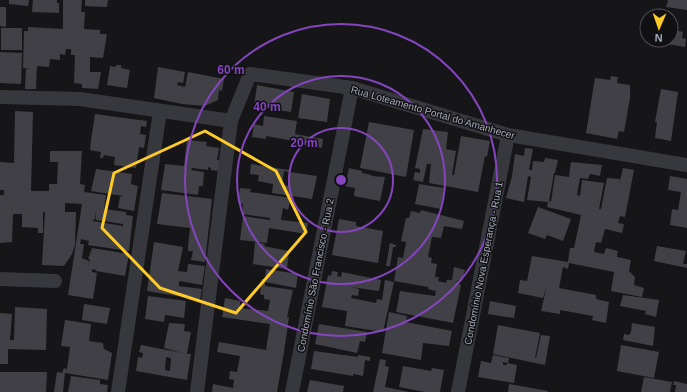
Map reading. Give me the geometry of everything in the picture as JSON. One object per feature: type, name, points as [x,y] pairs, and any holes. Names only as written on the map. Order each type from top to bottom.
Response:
[{"type":"street","name":"Rua Loteamento Portal do Amanhecer","points":[[231,121],[250,74],[352,88],[508,134],[687,165]]},
{"type":"street","name":"Condomínio São Francisco - Rua 2","points":[[292,392],[352,88]]},
{"type":"street","points":[[0,97],[80,99],[231,121],[197,392]]},
{"type":"street","points":[[118,392],[160,111]]},
{"type":"street","name":"Condomínio Nova Esperança - Rua 1","points":[[458,392],[508,134]]},
{"type":"street","points":[[0,279],[55,281]]},
{"type":"highlighted area","points":[[205,131],[276,171],[306,232],[236,313],[160,288],[102,228],[114,173]]},
{"type":"building","points":[[9,0],[29,0],[28,6],[9,4]]},
{"type":"building","points":[[33,0],[57,0],[57,3],[59,3],[59,13],[32,12]]},
{"type":"building","points":[[63,0],[82,0],[81,12],[85,12],[84,29],[100,30],[100,34],[107,34],[103,58],[90,57],[90,72],[101,72],[98,89],[82,88],[82,84],[74,83],[75,55],[71,55],[71,49],[66,49],[65,55],[60,54],[60,60],[50,59],[49,67],[37,66],[36,89],[25,89],[26,69],[31,69],[23,68],[24,31],[28,31],[28,27],[63,29]]},
{"type":"building","points":[[85,0],[108,0],[107,7],[85,6]]},
{"type":"building","points":[[668,0],[687,0],[687,10],[666,7]]},
{"type":"building","points":[[0,7],[6,7],[6,27],[0,26]]},
{"type":"building","points":[[1,28],[22,28],[22,50],[1,50]]},
{"type":"building","points":[[679,31],[683,32],[682,38],[686,39],[685,47],[679,46]]},
{"type":"building","points":[[0,52],[22,53],[21,84],[0,83]]},
{"type":"building","points":[[116,65],[121,65],[121,68],[130,70],[127,88],[107,85],[110,66],[116,67]]},
{"type":"building","points":[[158,67],[185,72],[183,83],[178,82],[177,85],[185,87],[188,72],[224,79],[222,91],[219,90],[218,100],[205,106],[182,104],[154,98]]},
{"type":"building","points":[[611,76],[618,77],[617,83],[630,85],[630,98],[624,132],[619,131],[617,139],[586,133],[595,78],[610,80]]},
{"type":"building","points":[[257,85],[294,92],[291,112],[254,106]]},
{"type":"building","points":[[661,89],[678,92],[671,141],[655,138],[657,122],[655,122]]},
{"type":"building","points":[[302,94],[330,99],[327,122],[298,118]]},
{"type":"building","points":[[15,111],[33,112],[31,191],[49,191],[49,184],[57,184],[58,162],[50,162],[50,151],[82,151],[80,184],[85,185],[84,192],[106,195],[104,209],[126,212],[126,215],[133,216],[129,251],[88,245],[89,241],[81,239],[80,244],[84,244],[82,258],[89,261],[88,268],[90,259],[88,259],[92,248],[129,254],[125,276],[96,271],[97,264],[96,270],[92,269],[92,272],[97,273],[93,299],[68,295],[82,204],[65,203],[65,212],[76,212],[75,245],[72,254],[64,266],[42,265],[45,212],[43,212],[43,233],[38,233],[38,228],[22,227],[22,214],[13,214],[12,242],[0,243],[0,195],[4,195],[4,190],[0,190],[0,162],[14,163]],"holes":[[[96,211],[96,220],[123,224],[123,226],[93,221],[93,219],[95,220]]]},
{"type":"building","points":[[95,114],[147,121],[146,127],[141,126],[140,134],[146,135],[144,148],[139,147],[136,168],[114,165],[115,157],[104,155],[103,158],[100,158],[101,152],[90,150]]},
{"type":"building","points":[[264,116],[297,121],[295,134],[323,139],[322,148],[266,136],[266,139],[252,137],[254,124],[263,126]]},
{"type":"building","points":[[369,122],[414,130],[406,177],[360,168]]},
{"type":"building","points":[[423,129],[448,132],[446,149],[456,151],[452,175],[454,175],[461,136],[490,141],[487,157],[485,156],[478,192],[429,183],[431,164],[427,164],[423,182],[413,180],[415,172],[420,173],[420,169],[415,168]]},
{"type":"building","points":[[187,140],[207,142],[206,146],[219,148],[217,160],[221,161],[219,171],[211,170],[211,168],[208,167],[208,170],[192,168],[191,170],[204,172],[203,186],[199,186],[198,195],[161,190],[165,164],[184,166]]},
{"type":"building","points":[[525,148],[533,149],[529,170],[532,170],[533,161],[544,162],[545,158],[558,160],[549,201],[551,202],[555,175],[569,177],[571,162],[602,165],[600,176],[590,174],[588,179],[580,178],[577,195],[580,196],[582,180],[604,183],[599,209],[601,209],[607,178],[620,179],[619,185],[623,168],[634,170],[625,217],[620,216],[618,223],[624,224],[622,233],[605,229],[601,243],[596,242],[594,252],[604,254],[606,248],[618,251],[617,257],[631,260],[629,271],[635,277],[634,285],[644,288],[642,297],[611,291],[614,272],[569,263],[568,269],[563,267],[559,288],[596,295],[596,299],[609,302],[606,323],[592,320],[593,316],[560,310],[560,314],[541,311],[547,285],[543,298],[518,293],[520,280],[527,281],[532,256],[568,262],[570,248],[574,248],[581,215],[547,207],[548,202],[527,200],[531,177],[528,176],[524,202],[506,198],[512,176],[515,154],[524,156]]},
{"type":"building","points":[[251,164],[289,170],[289,172],[284,171],[282,185],[288,186],[290,172],[317,176],[312,199],[272,193],[273,184],[258,181],[259,175],[250,174]]},
{"type":"building","points":[[349,168],[362,171],[362,173],[372,175],[371,176],[385,177],[380,201],[354,196],[355,188],[345,186]]},
{"type":"building","points":[[96,169],[132,174],[131,184],[138,186],[134,211],[118,208],[120,197],[123,196],[91,191]]},
{"type":"building","points":[[670,176],[687,179],[687,228],[670,225],[672,209],[678,210],[681,192],[668,190]]},
{"type":"building","points":[[419,184],[444,188],[441,209],[415,204]]},
{"type":"building","points":[[240,188],[251,189],[250,192],[291,198],[288,210],[283,208],[281,220],[308,223],[306,234],[269,228],[267,243],[240,240],[243,216],[270,220],[270,218],[242,214],[243,204],[238,203]]},
{"type":"building","points":[[162,193],[212,199],[205,262],[191,260],[193,251],[188,251],[190,228],[157,224]]},
{"type":"building","points":[[538,207],[571,219],[563,241],[547,235],[545,239],[528,233]]},
{"type":"building","points":[[421,210],[464,221],[462,229],[444,226],[441,238],[432,237],[428,257],[432,258],[431,263],[437,264],[435,277],[439,277],[438,281],[446,283],[447,280],[452,280],[454,267],[465,270],[462,281],[458,280],[457,283],[461,285],[453,323],[396,312],[400,291],[435,296],[436,291],[428,289],[428,287],[394,281],[398,257],[403,258],[406,242],[401,241],[406,218],[409,218],[411,211],[420,213]]},
{"type":"building","points":[[339,219],[356,222],[356,226],[383,231],[378,263],[332,255]]},
{"type":"building","points":[[154,242],[183,247],[178,271],[187,272],[188,264],[205,266],[202,285],[179,281],[178,286],[202,289],[200,300],[147,291]]},
{"type":"building","points":[[255,242],[265,244],[264,246],[289,251],[287,269],[253,264]]},
{"type":"building","points":[[390,243],[396,245],[396,247],[393,247],[390,266],[386,266]]},
{"type":"building","points":[[657,246],[686,251],[683,264],[687,264],[687,268],[654,261]]},
{"type":"building","points":[[266,269],[298,274],[296,288],[265,282],[265,286],[293,290],[287,317],[289,317],[277,392],[212,392],[213,384],[233,388],[234,380],[229,379],[230,371],[237,372],[240,356],[217,352],[219,342],[266,350],[270,324],[222,317],[225,298],[240,301],[240,308],[268,311],[270,300],[264,299],[264,295],[260,294],[262,279],[265,279]]},
{"type":"building","points":[[332,271],[338,272],[337,276],[341,277],[342,272],[381,280],[379,291],[351,287],[359,289],[358,296],[352,295],[351,298],[376,303],[377,299],[382,300],[385,280],[394,282],[383,332],[345,326],[347,311],[322,307],[328,275],[331,276]]},
{"type":"building","points":[[623,295],[659,300],[656,317],[645,314],[646,311],[620,306]]},
{"type":"building","points":[[148,296],[186,301],[184,318],[165,315],[164,322],[145,319]]},
{"type":"building","points":[[490,301],[516,306],[514,318],[488,314]]},
{"type":"building","points":[[84,304],[110,308],[107,324],[82,320]]},
{"type":"building","points":[[15,307],[47,309],[46,350],[8,349],[8,364],[0,364],[0,313],[12,314],[10,340],[14,340]]},
{"type":"building","points":[[389,312],[407,316],[406,322],[452,331],[449,346],[423,343],[421,360],[382,353]]},
{"type":"building","points":[[65,320],[91,324],[89,341],[103,343],[104,349],[112,353],[108,380],[65,373],[63,392],[54,392],[57,372],[62,373],[64,368],[67,369],[70,347],[61,346]]},
{"type":"building","points":[[169,323],[185,324],[184,331],[191,332],[187,354],[191,354],[187,380],[136,371],[138,357],[142,358],[143,353],[139,352],[141,345],[182,353],[164,348]],"holes":[[[166,357],[171,358],[170,371],[165,370]]]},
{"type":"building","points":[[632,323],[655,327],[653,346],[623,340],[624,334],[629,335],[631,332]]},
{"type":"building","points":[[319,324],[367,332],[365,342],[360,341],[357,353],[315,344]]},
{"type":"building","points":[[498,325],[540,333],[535,358],[541,335],[550,336],[545,365],[493,354]]},
{"type":"building","points":[[621,345],[659,352],[654,378],[617,371]]},
{"type":"building","points":[[314,351],[358,357],[358,355],[370,357],[370,361],[365,360],[363,376],[353,374],[353,376],[311,369]]},
{"type":"building","points":[[493,355],[509,358],[508,363],[503,362],[503,365],[507,365],[507,363],[517,365],[514,383],[478,377],[481,361],[491,363]]},
{"type":"building","points":[[380,359],[386,360],[385,366],[389,367],[385,387],[409,392],[373,392]]},
{"type":"building","points":[[403,366],[431,371],[432,368],[444,370],[440,392],[425,392],[399,387]]},
{"type":"building","points":[[0,372],[47,372],[46,392],[0,392]]},
{"type":"building","points":[[71,376],[100,380],[100,384],[108,385],[107,392],[68,392]]},
{"type":"building","points":[[644,377],[672,382],[670,392],[641,392]]},
{"type":"building","points":[[310,380],[344,386],[343,392],[307,392]]},
{"type":"building","points":[[674,381],[687,384],[687,392],[675,392],[676,385],[673,385]]},
{"type":"building","points":[[509,384],[548,391],[548,392],[508,392]]}]
